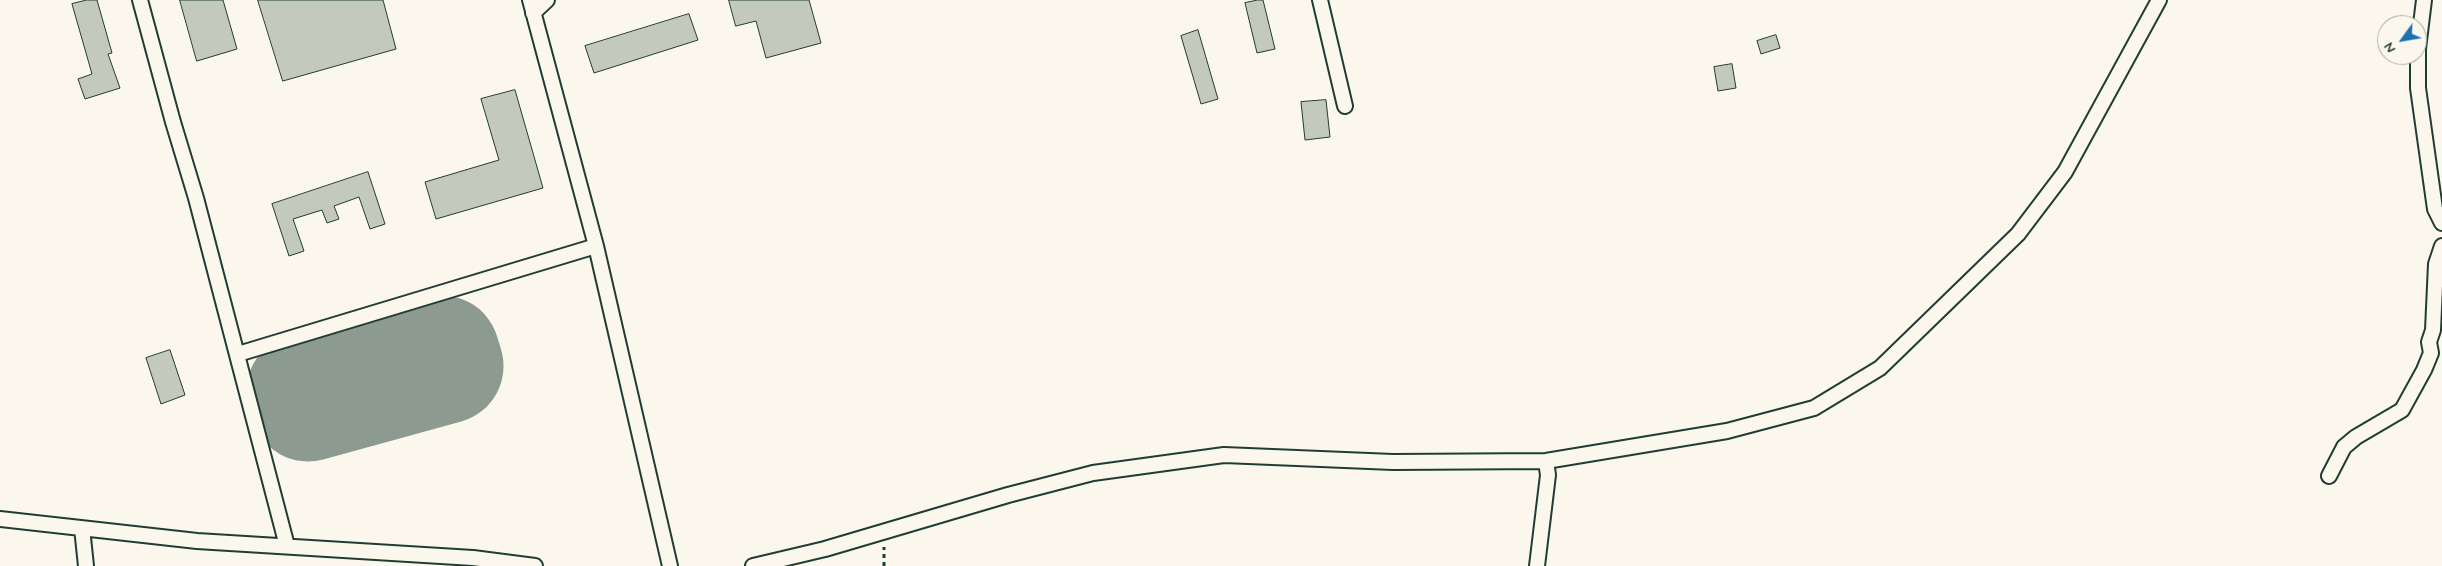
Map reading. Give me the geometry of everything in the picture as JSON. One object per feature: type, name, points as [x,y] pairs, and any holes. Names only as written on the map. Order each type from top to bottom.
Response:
[{"type":"street","points":[[140,0],[196,198],[287,546]]},
{"type":"street","points":[[547,0],[532,6],[596,246],[670,566]]},
{"type":"street","points":[[1320,0],[1345,106]]},
{"type":"street","points":[[753,566],[825,549],[1008,495],[1093,473],[1224,455],[1393,462],[1546,461],[1727,431],[1814,408],[1880,368],[2018,234],[2065,172],[2159,0]]},
{"type":"street","points":[[2424,0],[2418,49],[2418,88],[2435,210],[2442,223]]},
{"type":"street","points":[[238,354],[596,246]]},
{"type":"street","points":[[2329,476],[2344,447],[2356,437],[2402,410],[2424,370],[2431,353],[2429,342],[2433,330],[2436,264],[2442,246]]},
{"type":"street","points":[[1537,566],[1548,474],[1546,461]]},
{"type":"street","points":[[0,519],[197,541],[473,558],[536,566]]},
{"type":"street","points":[[82,528],[86,566]]},
{"type":"building","points":[[87,0],[97,0],[112,53],[108,54],[120,88],[85,99],[78,79],[92,74],[72,4]]},
{"type":"building","points":[[180,0],[223,0],[237,49],[197,61]]},
{"type":"building","points":[[258,0],[383,0],[396,49],[283,81]]},
{"type":"building","points":[[729,0],[809,0],[821,43],[766,58],[756,21],[736,26]]},
{"type":"building","points":[[1263,0],[1275,49],[1257,53],[1245,3]]},
{"type":"building","points":[[689,14],[698,40],[594,73],[585,46]]},
{"type":"building","points":[[1198,30],[1218,99],[1201,104],[1181,36]]},
{"type":"building","points":[[1776,35],[1780,48],[1761,54],[1757,41]]},
{"type":"building","points":[[1732,64],[1736,88],[1718,91],[1714,67]]},
{"type":"building","points":[[515,90],[543,188],[436,219],[425,182],[499,160],[481,99]]},
{"type":"building","points":[[1326,100],[1330,137],[1305,140],[1301,102]]},
{"type":"building","points":[[368,172],[385,224],[370,229],[359,197],[334,206],[339,219],[327,223],[322,210],[293,219],[304,251],[289,256],[272,204]]},
{"type":"building","points":[[170,350],[185,395],[161,404],[146,358]]},
{"type":"runway","points":[[442,353],[446,366],[308,404],[304,391],[442,353]]}]
